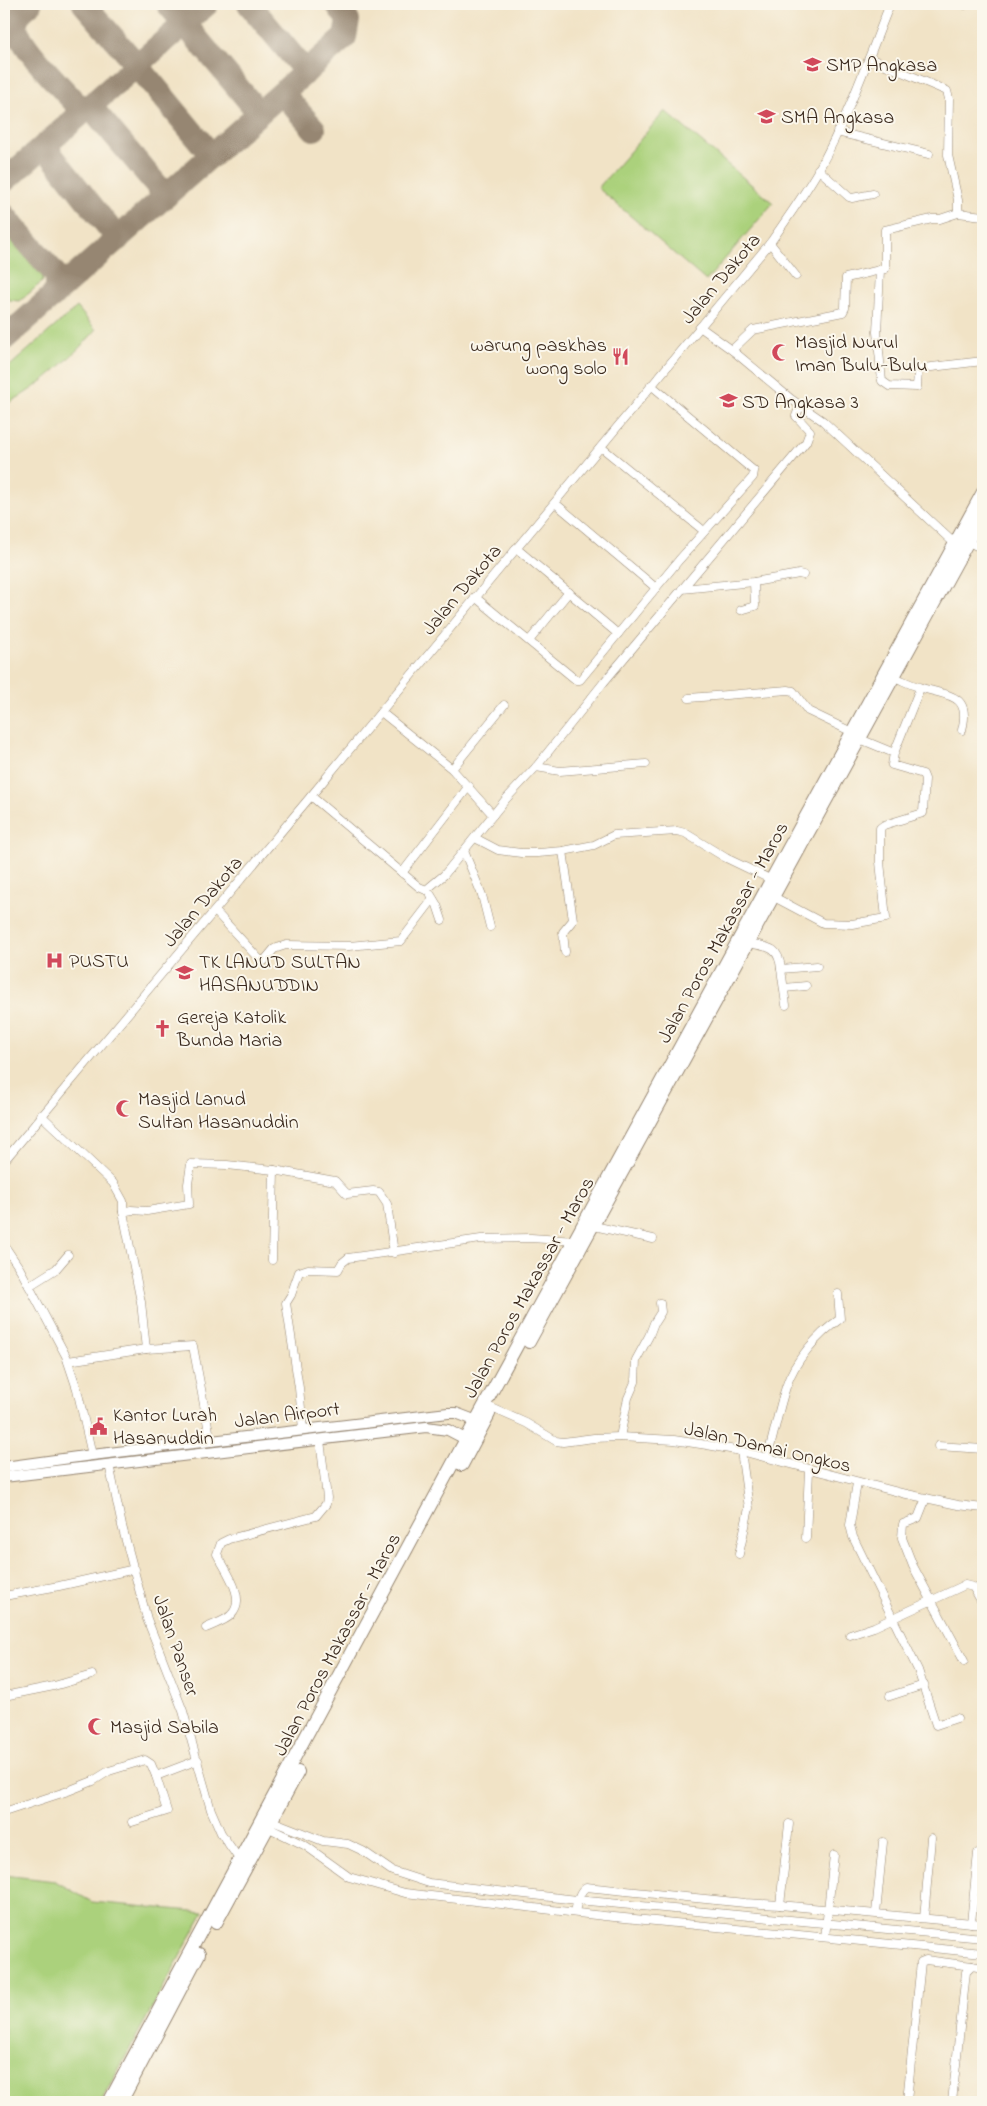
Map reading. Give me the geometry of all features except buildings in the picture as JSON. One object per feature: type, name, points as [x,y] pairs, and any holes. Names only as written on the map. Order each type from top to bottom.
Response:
[{"type":"highway","name":"Jalan Poros Makassar - Maros","points":[[121,2102],[270,1824],[576,1241],[758,916],[774,897],[856,735],[894,677],[961,543],[983,492]]},
{"type":"highway","name":"Jalan Poros Makassar - Maros","points":[[480,1422],[492,1408],[594,1226],[748,943],[772,880],[856,735],[961,543],[983,514]]},
{"type":"highway","name":"Jalan Poros Makassar - Maros","points":[[109,2102],[240,1859],[470,1441]]},
{"type":"street","name":"Jalan Dakota","points":[[4,1162],[770,243],[802,196],[837,132],[890,4]]},
{"type":"street","points":[[869,58],[947,91],[949,99],[948,155],[958,200],[958,213]]},
{"type":"street","points":[[837,132],[929,154]]},
{"type":"street","points":[[818,169],[849,197],[874,194]]},
{"type":"street","points":[[732,350],[752,330],[843,312],[846,308],[846,278],[885,269],[885,230],[932,219],[940,219],[958,213],[983,216]]},
{"type":"street","points":[[770,243],[796,276]]},
{"type":"street","points":[[880,270],[877,340],[882,381],[885,385],[917,387],[918,371],[923,368],[983,360]]},
{"type":"street","points":[[700,327],[732,350],[800,406],[823,421],[961,543],[983,549]]},
{"type":"street","points":[[475,597],[578,681],[704,531],[753,477],[754,471],[651,385]]},
{"type":"street","points":[[426,890],[436,883],[506,798],[536,767],[604,682],[806,442],[810,430],[796,416],[800,406]]},
{"type":"street","points":[[601,447],[704,531]]},
{"type":"street","points":[[554,502],[656,588]]},
{"type":"street","points":[[516,548],[618,634]]},
{"type":"street","points":[[682,589],[803,575]]},
{"type":"street","points":[[741,610],[755,606],[754,582]]},
{"type":"street","points":[[529,641],[569,592]]},
{"type":"street","points":[[894,677],[920,688],[950,694],[961,703],[964,712],[962,730]]},
{"type":"street","points":[[774,897],[823,923],[852,924],[886,918],[880,862],[880,828],[884,825],[923,813],[923,774],[892,764],[894,753],[920,688]]},
{"type":"street","points":[[689,698],[793,691],[808,711],[894,753]]},
{"type":"street","points":[[452,770],[504,705]]},
{"type":"street","points":[[380,712],[452,770],[469,786],[493,815]]},
{"type":"street","points":[[536,767],[560,771],[646,764]]},
{"type":"street","points":[[402,873],[469,786]]},
{"type":"street","points":[[311,796],[419,887],[426,890],[433,899],[442,920]]},
{"type":"street","points":[[475,838],[493,848],[509,852],[530,853],[564,851],[594,845],[614,835],[677,831],[685,833],[726,858],[772,880]]},
{"type":"street","points":[[464,851],[482,895],[490,927]]},
{"type":"street","points":[[564,851],[573,920],[563,932],[565,952]]},
{"type":"street","points":[[215,911],[259,959],[264,961],[274,949],[286,945],[349,946],[401,942],[433,899]]},
{"type":"street","points":[[748,943],[768,947],[779,955],[786,1006]]},
{"type":"street","points":[[782,969],[816,966]]},
{"type":"street","points":[[784,988],[806,986]]},
{"type":"street","points":[[41,1116],[113,1183],[124,1201],[123,1212],[141,1302],[146,1349]]},
{"type":"street","points":[[123,1212],[131,1210],[147,1212],[189,1204],[190,1164],[227,1165],[274,1170],[334,1181],[347,1194],[379,1192],[387,1204],[394,1253]]},
{"type":"street","points":[[272,1260],[274,1170]]},
{"type":"street","points":[[594,1226],[653,1239]]},
{"type":"street","points":[[303,1429],[304,1421],[286,1303],[298,1272],[308,1269],[338,1270],[348,1258],[394,1253],[481,1239],[531,1238],[576,1241]]},
{"type":"street","points":[[4,1245],[17,1264],[68,1361],[77,1389],[92,1455]]},
{"type":"street","points":[[29,1286],[56,1269],[68,1255]]},
{"type":"street","points":[[767,1458],[786,1386],[801,1359],[816,1339],[840,1320],[838,1294]]},
{"type":"street","points":[[620,1437],[628,1398],[635,1382],[635,1363],[661,1312],[660,1303]]},
{"type":"street","points":[[68,1361],[146,1349],[193,1346],[211,1442]]},
{"type":"street","name":"Jalan Damai Ongkos","points":[[492,1408],[526,1423],[556,1441],[563,1442],[599,1437],[674,1440],[767,1458],[857,1483],[983,1508]]},
{"type":"street","name":"Jalan Airport","points":[[4,1477],[110,1464],[129,1456],[211,1442],[448,1412],[456,1412],[480,1422]]},
{"type":"street","points":[[390,1420],[390,1431]]},
{"type":"street","name":"Jalan Airport","points":[[4,1467],[92,1455],[129,1456],[320,1440],[426,1427],[439,1428],[470,1441]]},
{"type":"street","points":[[206,1628],[230,1616],[237,1608],[238,1599],[217,1554],[221,1543],[229,1539],[316,1516],[326,1504],[327,1498],[320,1440]]},
{"type":"street","points":[[938,1446],[983,1449]]},
{"type":"street","points":[[739,1554],[749,1508],[740,1452]]},
{"type":"street","name":"Jalan Panser","points":[[110,1464],[122,1526],[147,1619],[183,1711],[216,1824],[240,1859]]},
{"type":"street","points":[[806,1538],[809,1470]]},
{"type":"street","points":[[857,1483],[850,1529],[924,1685],[936,1725],[957,1718]]},
{"type":"street","points":[[926,1498],[918,1518],[903,1524],[902,1538],[913,1566],[964,1661]]},
{"type":"street","points":[[4,1596],[60,1586],[135,1569]]},
{"type":"street","points":[[850,1635],[893,1618],[965,1585],[973,1587],[983,1604]]},
{"type":"street","points":[[4,1696],[54,1686],[92,1675]]},
{"type":"street","points":[[890,1696],[924,1685]]},
{"type":"street","points":[[4,1812],[60,1794],[92,1782],[109,1772],[145,1760],[151,1764],[168,1811],[132,1822]]},
{"type":"street","points":[[156,1776],[198,1760]]},
{"type":"street","points":[[270,1824],[323,1841],[348,1844],[363,1851],[392,1871],[408,1878],[429,1883],[578,1900],[983,1938]]},
{"type":"street","points":[[270,1824],[306,1846],[349,1877],[405,1893],[675,1923],[983,1953]]},
{"type":"street","points":[[780,1905],[789,1824]]},
{"type":"street","points":[[924,1918],[931,1838]]},
{"type":"street","points":[[876,1913],[883,1842]]},
{"type":"street","points":[[971,1923],[978,1853]]},
{"type":"street","points":[[825,1937],[834,1855]]},
{"type":"street","points":[[575,1912],[582,1889],[586,1887],[983,1924]]},
{"type":"street","points":[[675,1923],[678,1909]]},
{"type":"street","points":[[907,2101],[921,1962],[926,1960],[983,1968]]},
{"type":"street","points":[[952,2102],[966,1972],[972,1966]]},
{"type":"green space","points":[[665,111],[773,203],[706,281],[598,188]]},
{"type":"green space","points":[[4,226],[42,269],[43,281],[20,301],[9,300],[4,294]]},
{"type":"green space","points":[[77,307],[96,330],[76,351],[41,382],[4,405],[4,371]]},
{"type":"green space","points":[[4,1875],[55,1881],[92,1902],[204,1912],[101,2102],[4,2102]]},
{"type":"taxiway","points":[[30,4],[18,17],[16,22],[18,31],[33,55],[84,112]]},
{"type":"taxiway","points":[[84,4],[212,156]]},
{"type":"taxiway","points":[[168,4],[259,113]]},
{"type":"taxiway","points":[[4,181],[207,4]]},
{"type":"taxiway","points":[[249,4],[306,72]]},
{"type":"taxiway","points":[[4,339],[345,37],[348,20],[337,4]]},
{"type":"taxiway","points":[[282,93],[314,129]]},
{"type":"taxiway","points":[[90,106],[166,196]]},
{"type":"taxiway","points":[[44,146],[118,239]]},
{"type":"taxiway","points":[[4,215],[57,276],[57,289],[52,297]]},
{"type":"place","name":"SMP Angkasa","points":[[812,64]]},
{"type":"place","name":"SMA Angkasa","points":[[767,116]]},
{"type":"place","name":"Masjid Nurul Iman Bulu-Bulu","points":[[781,352]]},
{"type":"place","name":"warung paskhas wong solo","points":[[621,356]]},
{"type":"place","name":"SD Angkasa 3","points":[[728,401]]},
{"type":"place","name":"PUSTU","points":[[55,960]]},
{"type":"place","name":"TK LANUD SULTAN HASANUDDIN","points":[[185,973]]},
{"type":"place","name":"Gereja Katolik Bunda Maria","points":[[163,1028]]},
{"type":"place","name":"Masjid Lanud Sultan Hasanuddin","points":[[124,1109]]},
{"type":"place","name":"Kantor Lurah Hasanuddin","points":[[99,1426]]},
{"type":"place","name":"Masjid Sabila","points":[[96,1726]]}]
